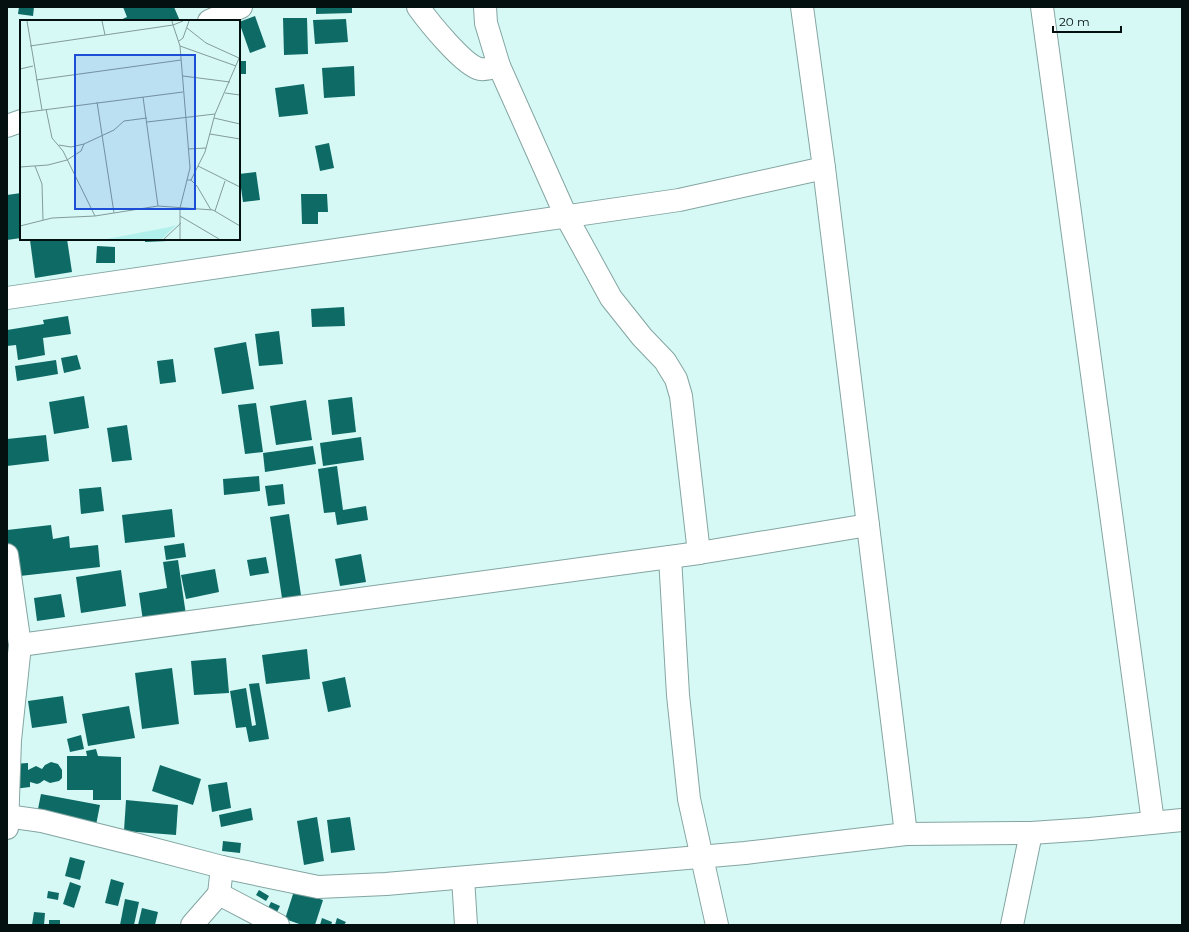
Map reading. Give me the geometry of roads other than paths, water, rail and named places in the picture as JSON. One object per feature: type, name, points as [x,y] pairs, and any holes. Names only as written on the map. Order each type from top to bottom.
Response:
[{"type":"street","points":[[212,20],[241,7]]},
{"type":"street","points":[[418,7],[446,43],[471,64],[478,68],[489,69],[499,66]]},
{"type":"street","points":[[485,7],[486,23],[499,66],[566,216],[612,298],[642,337],[665,361],[676,379],[681,396],[700,553]]},
{"type":"street","points":[[802,7],[824,168],[906,834]]},
{"type":"street","points":[[1042,7],[1153,822]]},
{"type":"street","points":[[7,126],[20,120]]},
{"type":"street","points":[[7,298],[679,200],[824,168]]},
{"type":"street","points":[[20,645],[700,553],[868,525]]},
{"type":"street","points":[[7,555],[20,645],[10,740],[7,820],[42,821],[222,867],[318,887],[386,884],[463,878],[745,853],[906,834],[1031,833],[1182,820]]},
{"type":"street","points":[[670,557],[678,695],[689,800],[716,925]]},
{"type":"street","points":[[1012,925],[1031,833]]},
{"type":"street","points":[[192,925],[219,894],[222,867]]},
{"type":"street","points":[[463,878],[466,925]]},
{"type":"street","points":[[219,894],[278,925]]}]
